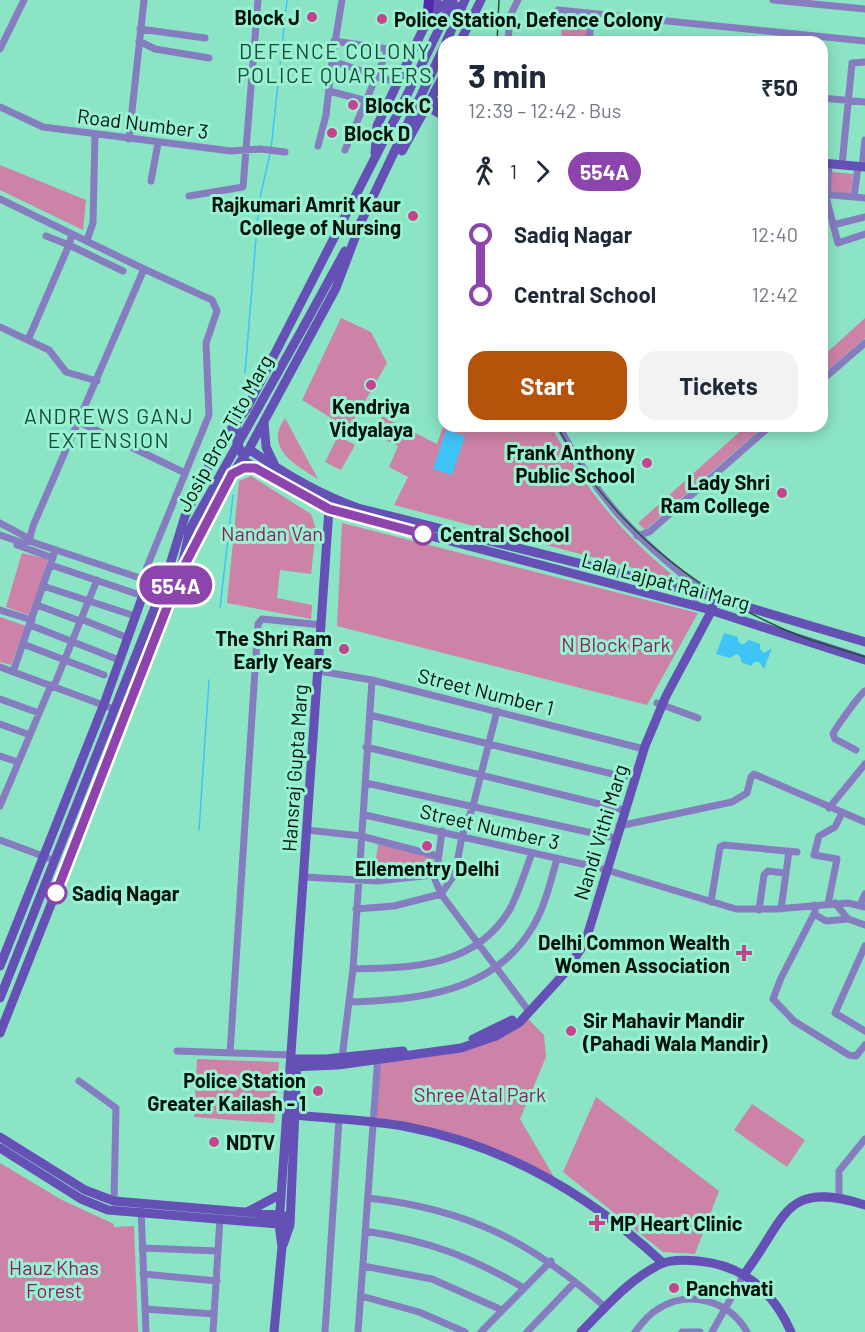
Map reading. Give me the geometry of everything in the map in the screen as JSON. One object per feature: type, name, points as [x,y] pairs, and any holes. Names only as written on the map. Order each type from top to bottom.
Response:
[{"type":"main road","points":[[429,0],[429,18]]},
{"type":"main road","points":[[374,158],[377,126],[437,0]]},
{"type":"main road","name":"Josip Broz Tito Marg","points":[[1,994],[56,861],[163,587],[185,516],[210,461],[247,408],[453,0]]},
{"type":"main road","points":[[449,36],[465,0]]},
{"type":"main road","points":[[463,36],[481,0]]},
{"type":"main road","points":[[429,18],[441,5],[455,5],[465,14],[467,23],[465,32]]},
{"type":"main road","points":[[390,164],[438,60]]},
{"type":"main road","points":[[390,164],[403,150],[438,87]]},
{"type":"main road","points":[[430,104],[438,106]]},
{"type":"main road","points":[[430,104],[438,111]]},
{"type":"main road","points":[[828,163],[862,167]]},
{"type":"main road","name":"Josip Broz Tito Marg","points":[[0,1033],[180,574],[190,529],[214,482],[361,222],[390,164]]},
{"type":"main road","points":[[180,574],[232,473],[246,453],[336,288],[361,222]]},
{"type":"main road","points":[[264,419],[266,447],[278,471]]},
{"type":"main road","points":[[236,421],[237,443],[246,453]]},
{"type":"main road","name":"Lala Lajpat Rai Marg","points":[[246,453],[255,468],[329,509],[709,609],[865,660]]},
{"type":"main road","name":"Lala Lajpat Rai Marg","points":[[246,453],[333,500],[358,508],[699,593],[865,642]]},
{"type":"main road","points":[[210,461],[232,473]]},
{"type":"main road","points":[[232,473],[244,468],[255,468]]},
{"type":"main road","name":"Hansraj Gupta Marg","points":[[274,1332],[282,1247],[279,1220],[293,1061],[329,509],[333,500]]},
{"type":"main road","points":[[580,575],[583,564]]},
{"type":"main road","points":[[598,580],[601,569]]},
{"type":"main road","points":[[0,966],[104,704],[143,596],[145,580],[163,587]]},
{"type":"main road","name":"Nandi Vithi Marg","points":[[293,1061],[443,1052],[475,1044],[506,1031],[520,1022],[526,1012],[563,975],[585,943],[615,838],[660,704],[709,609],[712,597]]},
{"type":"main road","name":"Nandi Vithi Marg","points":[[293,1061],[378,1056]]},
{"type":"main road","name":"Hansraj Gupta Marg","points":[[282,1247],[290,1221],[295,1115],[293,1061]]},
{"type":"main road","points":[[295,1115],[373,1122],[431,1132],[477,1145],[543,1175],[603,1212],[663,1263]]},
{"type":"main road","points":[[0,1137],[108,1210],[141,1207],[247,1212],[279,1220]]},
{"type":"main road","points":[[0,1148],[94,1199],[220,1218],[290,1221]]},
{"type":"main road","points":[[247,1212],[281,1194]]},
{"type":"main road","points":[[745,1273],[793,1204],[806,1198],[839,1197],[864,1203]]},
{"type":"main road","points":[[581,1332],[629,1284],[663,1263],[702,1261],[745,1273],[776,1303],[791,1332]]},
{"type":"street","points":[[0,49],[24,0]]},
{"type":"street","points":[[129,140],[144,0]]},
{"type":"street","points":[[189,196],[243,187],[258,0]]},
{"type":"street","points":[[318,146],[326,115],[334,41],[342,0]]},
{"type":"street","points":[[508,36],[510,16],[518,0]]},
{"type":"street","points":[[773,0],[865,9]]},
{"type":"street","points":[[558,10],[814,36]]},
{"type":"street","points":[[589,36],[591,14]]},
{"type":"street","points":[[140,29],[205,39]]},
{"type":"street","points":[[828,37],[865,41]]},
{"type":"street","points":[[139,41],[155,49],[209,58]]},
{"type":"street","points":[[334,41],[388,49],[345,150]]},
{"type":"street","points":[[332,61],[398,83]]},
{"type":"street","points":[[842,165],[852,63],[865,62]]},
{"type":"street","points":[[329,91],[367,101]]},
{"type":"street","points":[[828,99],[865,102]]},
{"type":"street","name":"Road Number 3","points":[[0,107],[43,127],[231,152],[260,149],[285,152]]},
{"type":"street","points":[[87,240],[93,223],[95,134]]},
{"type":"street","points":[[854,197],[862,167],[865,140]]},
{"type":"street","points":[[151,181],[158,143]]},
{"type":"street","points":[[828,194],[865,198]]},
{"type":"street","points":[[0,199],[212,300],[216,305],[206,343],[209,415],[183,472],[145,580],[53,558],[0,540]]},
{"type":"street","points":[[828,208],[838,243],[865,234]]},
{"type":"street","points":[[833,225],[865,217]]},
{"type":"street","points":[[28,340],[72,234]]},
{"type":"street","points":[[46,236],[123,271]]},
{"type":"street","points":[[0,535],[23,543],[29,540],[144,269]]},
{"type":"street","points":[[0,327],[48,350],[66,372],[97,381]]},
{"type":"street","points":[[828,375],[865,343]]},
{"type":"street","points":[[79,422],[183,472]]},
{"type":"street","points":[[563,432],[610,507],[637,536],[697,586],[699,593],[695,606]]},
{"type":"street","points":[[637,536],[649,532],[763,432]]},
{"type":"street","points":[[0,523],[53,558],[97,580],[143,596]]},
{"type":"street","points":[[13,672],[53,558]]},
{"type":"street","points":[[0,806],[3,789],[18,762],[39,712],[65,660],[97,580]]},
{"type":"street","points":[[43,586],[135,616]]},
{"type":"street","points":[[37,605],[128,638]]},
{"type":"street","points":[[0,610],[119,660]]},
{"type":"street","points":[[230,1053],[258,624],[262,619],[322,625]]},
{"type":"street","points":[[23,644],[104,675]]},
{"type":"street","points":[[0,667],[114,709]]},
{"type":"street","name":"Street Number 1","points":[[318,671],[372,680],[645,747]]},
{"type":"street","points":[[342,1058],[353,969],[361,836],[365,814],[366,747],[372,680]]},
{"type":"street","points":[[856,750],[835,739],[833,734],[836,725],[847,718],[856,699],[865,691]]},
{"type":"street","points":[[0,699],[39,712]]},
{"type":"street","points":[[660,704],[698,718]]},
{"type":"street","points":[[356,909],[394,906],[441,894],[455,874],[462,836],[473,806],[497,711]]},
{"type":"street","points":[[370,715],[490,742],[577,767],[625,777]]},
{"type":"street","points":[[0,724],[30,735]]},
{"type":"street","points":[[366,747],[482,773],[624,810]]},
{"type":"street","points":[[0,756],[18,762]]},
{"type":"street","points":[[829,808],[865,764]]},
{"type":"street","points":[[619,826],[732,802],[747,793],[754,774],[865,822]]},
{"type":"street","points":[[366,783],[615,838]]},
{"type":"street","points":[[842,813],[835,827],[819,836],[814,855],[837,859],[831,904],[848,919],[865,925]]},
{"type":"street","name":"Street Number 3","points":[[365,814],[607,869],[736,909],[781,909],[831,904],[863,906]]},
{"type":"street","points":[[307,830],[361,836],[437,856]]},
{"type":"street","points":[[433,875],[437,869],[442,831]]},
{"type":"street","points":[[0,840],[56,861]]},
{"type":"street","points":[[711,902],[720,847],[724,845],[793,852],[785,873],[781,909]]},
{"type":"street","points":[[353,969],[406,968],[444,961],[479,945],[494,932],[511,907],[532,853]]},
{"type":"street","points":[[349,1002],[395,1001],[451,990],[481,979],[532,930],[546,899],[557,859]]},
{"type":"street","points":[[759,910],[764,876],[768,871],[785,873]]},
{"type":"street","points":[[304,877],[358,880],[433,875]]},
{"type":"street","points":[[433,875],[441,894],[526,1012]]},
{"type":"street","points":[[863,906],[865,894]]},
{"type":"street","points":[[815,905],[814,914],[781,978],[773,999],[794,1021],[849,1055],[856,1056],[865,1045]]},
{"type":"street","points":[[814,914],[826,921],[848,919]]},
{"type":"street","points":[[865,946],[835,1013],[865,1030]]},
{"type":"street","points":[[177,1051],[230,1053],[293,1061]]},
{"type":"street","points":[[360,1332],[378,1056]]},
{"type":"street","points":[[79,1081],[116,1108],[114,1202]]},
{"type":"street","points":[[325,1332],[339,1119]]},
{"type":"street","points":[[839,1197],[839,1172],[865,1139]]},
{"type":"street","points":[[368,1198],[404,1202],[452,1213],[500,1233],[551,1261],[605,1307]]},
{"type":"street","points":[[141,1207],[146,1332]]},
{"type":"street","points":[[213,1332],[220,1218]]},
{"type":"street","points":[[365,1231],[434,1245],[464,1256],[524,1288]]},
{"type":"street","points":[[142,1248],[218,1251]]},
{"type":"street","points":[[481,1332],[551,1261]]},
{"type":"street","points":[[363,1266],[432,1279],[502,1310]]},
{"type":"street","points":[[712,1332],[745,1273]]},
{"type":"street","points":[[143,1274],[217,1281]]},
{"type":"street","points":[[528,1332],[575,1282]]},
{"type":"street","points":[[361,1296],[419,1312],[465,1332]]},
{"type":"street","points":[[634,1332],[656,1310],[681,1299],[705,1300],[726,1307],[741,1321],[747,1332]]},
{"type":"street","points":[[145,1309],[214,1314]]},
{"type":"street","points":[[682,1332],[700,1332]]},
{"type":"green space","points":[[560,12],[589,15],[587,36],[562,36]]},
{"type":"green space","points":[[0,165],[86,200],[83,230],[0,190]]},
{"type":"green space","points":[[832,172],[853,174],[851,194],[830,191]]},
{"type":"green space","points":[[341,318],[371,332],[387,363],[349,429],[302,400]]},
{"type":"green space","points":[[865,318],[865,338],[828,370],[828,352]]},
{"type":"green space","points":[[382,416],[437,444],[441,432],[554,432],[577,470],[607,510],[640,547],[679,580],[394,505],[408,477],[389,467],[398,446],[374,434]]},
{"type":"green space","points":[[285,418],[318,479],[291,461],[280,447],[279,429]]},
{"type":"green space","points":[[739,432],[757,432],[645,530],[638,523]]},
{"type":"green space","points":[[338,436],[355,445],[341,470],[325,462]]},
{"type":"green space","name":"Nandan Van","points":[[251,476],[311,514],[316,529],[311,574],[280,570],[277,598],[312,605],[311,619],[227,603],[239,481]]},
{"type":"green space","name":"N Block Park","points":[[342,523],[698,613],[647,705],[337,626]]},
{"type":"green space","points":[[22,553],[48,559],[32,616],[6,607]]},
{"type":"green space","points":[[0,617],[26,626],[11,665],[0,662]]},
{"type":"green space","points":[[378,844],[432,857],[434,862],[430,871],[373,880]]},
{"type":"green space","name":"Shree Atal Park","points":[[528,1019],[544,1035],[546,1057],[520,1119],[554,1177],[476,1141],[376,1120],[379,1061],[419,1058],[475,1046],[511,1030]]},
{"type":"green space","points":[[197,1059],[279,1062],[274,1123],[194,1117]]},
{"type":"green space","name":"Shree Atal Park","points":[[596,1097],[719,1191],[695,1254],[663,1252],[563,1172]]},
{"type":"green space","points":[[752,1104],[805,1140],[787,1167],[734,1130]]},
{"type":"green space","name":"Hauz Khas Forest","points":[[0,1163],[62,1200],[114,1224],[114,1227],[134,1226],[138,1332],[0,1332]]},
{"type":"water","points":[[445,432],[465,436],[452,475],[433,469]]},
{"type":"water","points":[[724,633],[738,637],[742,645],[749,640],[760,644],[760,649],[764,653],[772,648],[764,669],[759,662],[754,662],[751,666],[741,662],[737,654],[730,658],[716,654]]},
{"type":"waterway","points":[[271,149],[287,0]]},
{"type":"waterway","points":[[245,373],[259,202],[270,154]]},
{"type":"waterway","points":[[220,608],[233,495]]},
{"type":"waterway","points":[[199,830],[209,680]]},
{"type":"railway","points":[[497,36],[499,0]]},
{"type":"railway","points":[[561,432],[578,461],[630,525],[692,577],[726,600],[762,619],[816,642],[865,657]]},
{"type":"bus line","name":"554A","points":[[56,893],[180,574],[232,474],[244,468],[255,468],[329,509],[423,534]]},
{"type":"place","name":"Block J","points":[[312,17]]},
{"type":"place","name":"Police Station, Defence Colony","points":[[382,19]]},
{"type":"place","name":"Block C","points":[[353,105]]},
{"type":"place","name":"Block D","points":[[332,133]]},
{"type":"place","name":"Rajkumari Amrit Kaur College of Nursing","points":[[413,216]]},
{"type":"place","name":"Kendriya Vidyalaya","points":[[371,385]]},
{"type":"place","name":"Frank Anthony Public School","points":[[647,463]]},
{"type":"place","name":"Lady Shri Ram College","points":[[782,493]]},
{"type":"place","name":"Central School","points":[[423,534]]},
{"type":"place","name":"The Shri Ram Early Years","points":[[344,649]]},
{"type":"place","name":"Ellementry Delhi","points":[[427,846]]},
{"type":"place","name":"Sadiq Nagar","points":[[56,893]]},
{"type":"place","name":"Delhi Common Wealth Women Association","points":[[744,953]]},
{"type":"place","name":"Sir Mahavir Mandir (Pahadi Wala Mandir)","points":[[571,1031]]},
{"type":"place","name":"Police Station Greater Kailash - 1","points":[[318,1091]]},
{"type":"place","name":"NDTV","points":[[214,1142]]},
{"type":"place","name":"MP Heart Clinic","points":[[597,1223]]},
{"type":"place","name":"Panchvati","points":[[674,1288]]},
{"type":"district","name":"DEFENCE COLONY POLICE QUARTERS","points":[[335,62]]},
{"type":"district","name":"ANDREWS GANJ EXTENSION","points":[[109,427]]}]
